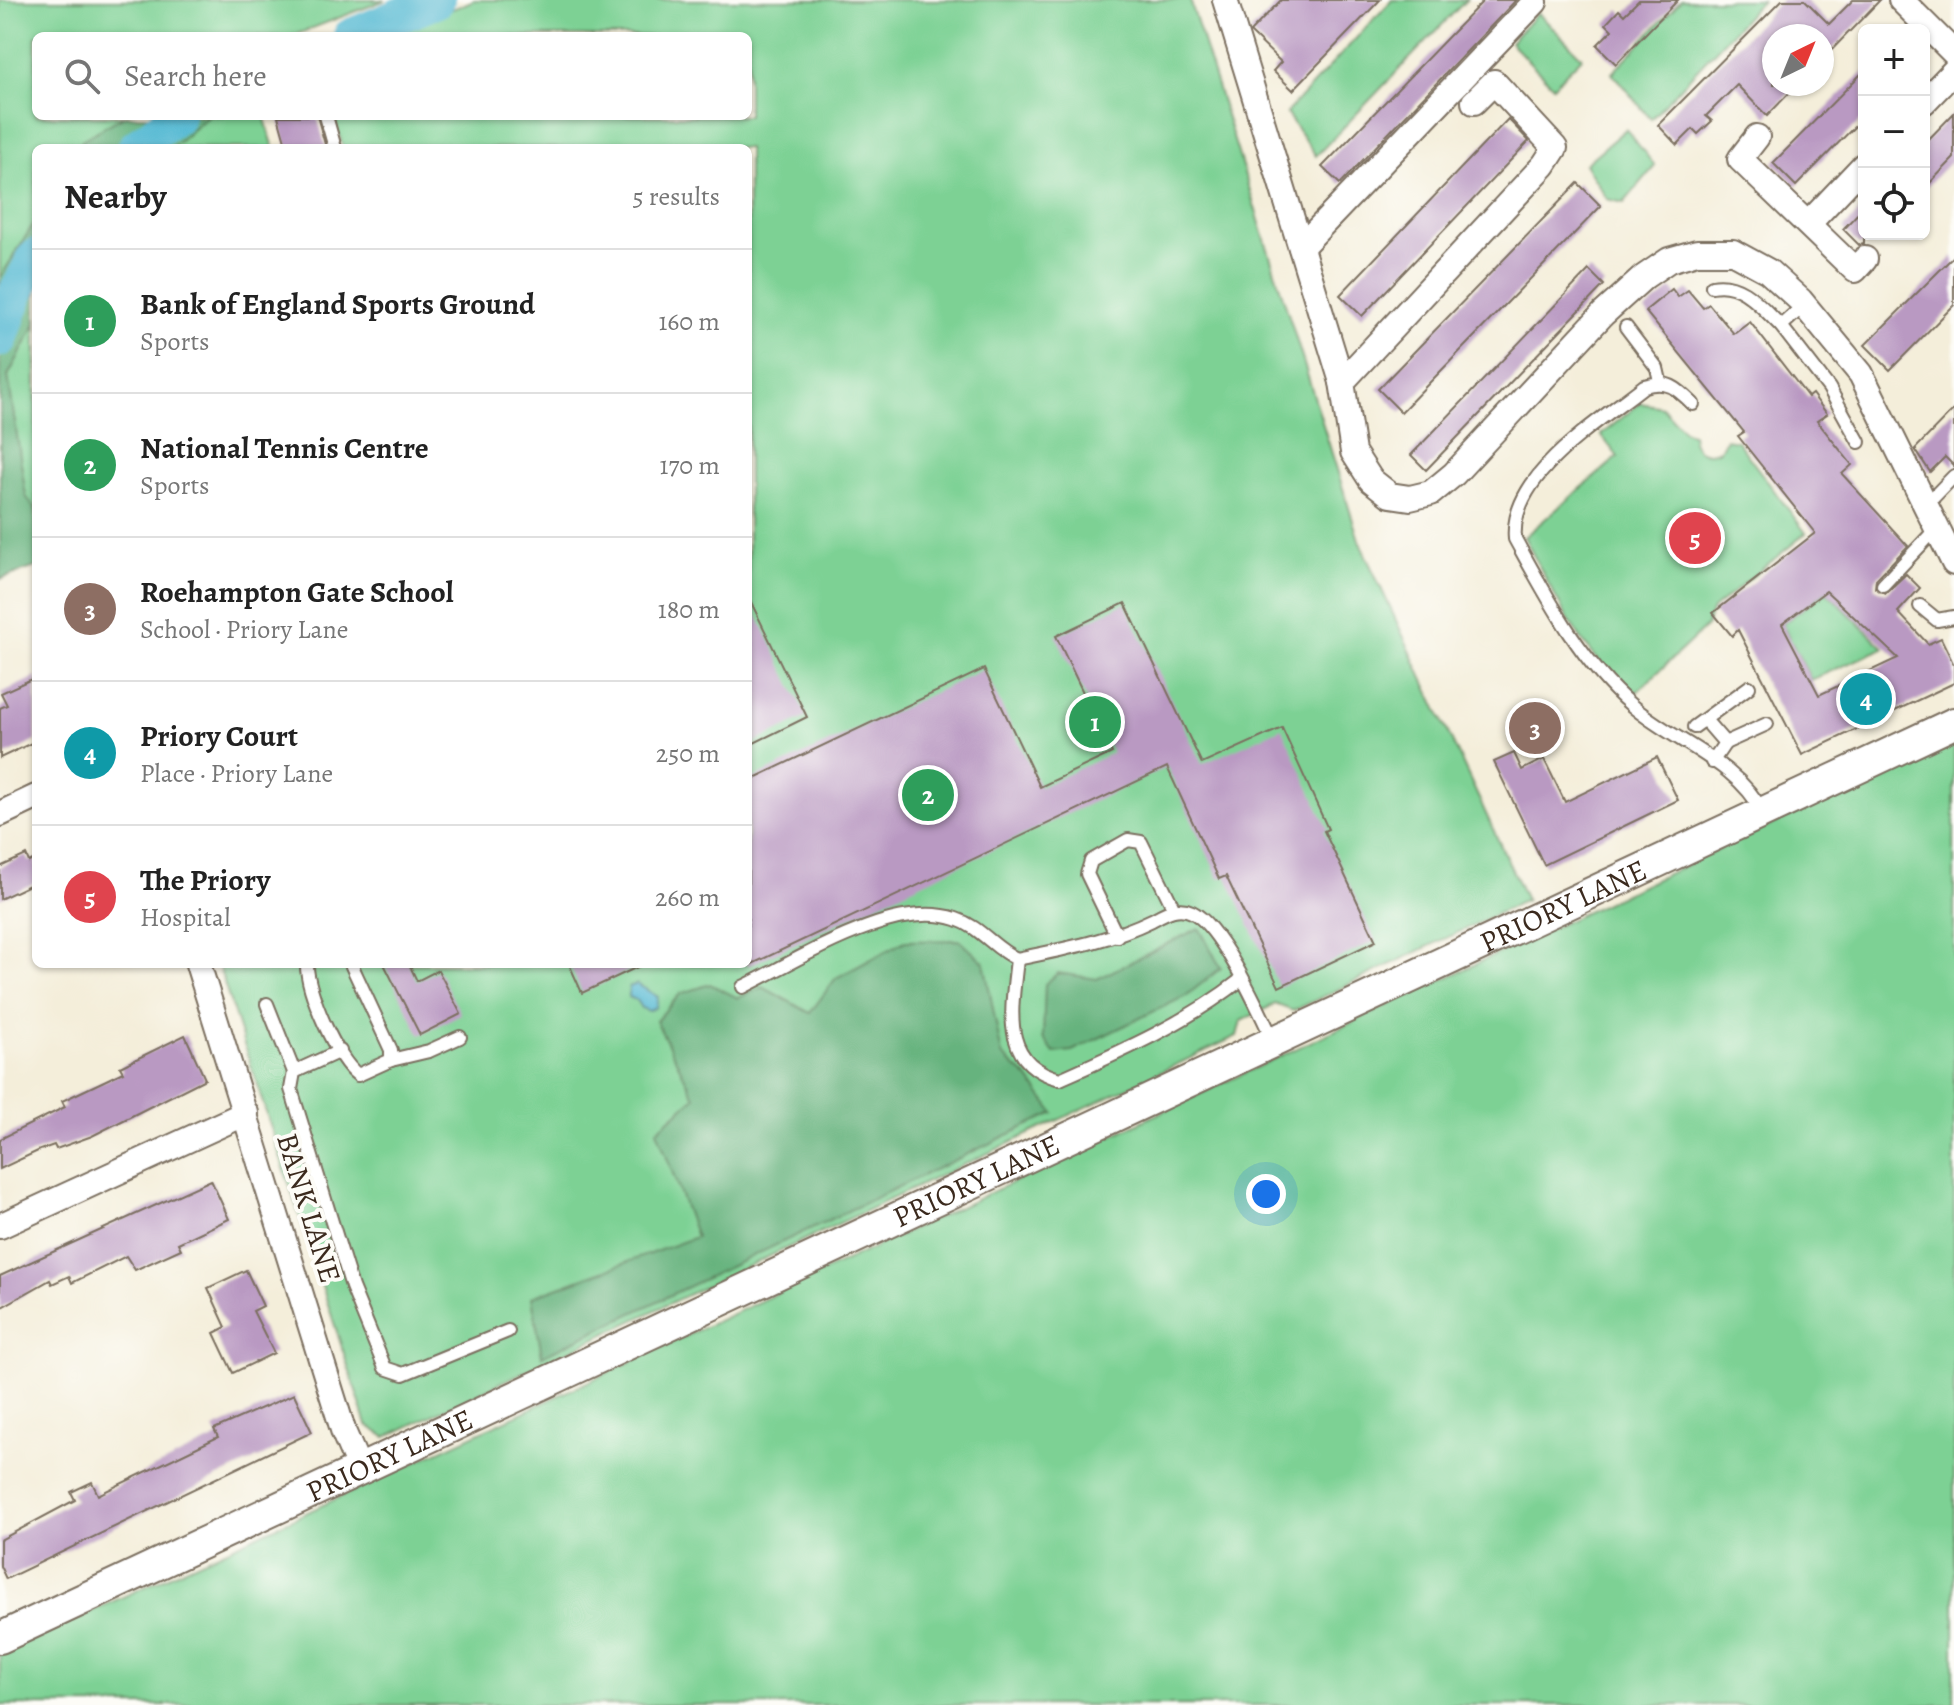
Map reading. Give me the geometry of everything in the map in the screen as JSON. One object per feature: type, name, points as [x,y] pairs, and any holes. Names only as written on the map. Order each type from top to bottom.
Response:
[{"type":"street","points":[[1225,0],[1342,382],[1353,452],[1371,480],[1390,495],[1410,498],[1431,493],[1454,474],[1603,314],[1669,260],[1697,252],[1733,252],[1768,271],[1804,305],[1861,374],[1935,530],[1954,563]]},
{"type":"street","points":[[1901,0],[1954,53]]},
{"type":"street","points":[[1301,247],[1535,2]]},
{"type":"street","points":[[1930,96],[1954,71]]},
{"type":"street","points":[[1342,382],[1544,165],[1555,148],[1494,82],[1474,102]]},
{"type":"street","points":[[1757,137],[1740,159],[1855,270],[1865,259]]},
{"type":"street","points":[[1809,223],[1861,168]]},
{"type":"street","name":"PRIORY LANE","points":[[0,1638],[1954,723]]},
{"type":"street","points":[[0,814],[32,799]]},
{"type":"street","name":"BANK LANE","points":[[199,968],[344,1433],[360,1470]]},
{"type":"street","points":[[0,1226],[246,1113]]},
{"type":"lane","points":[[327,120],[334,144]]},
{"type":"lane","points":[[1712,286],[1727,283],[1744,291],[1781,326],[1829,388],[1859,442]]},
{"type":"lane","points":[[1781,326],[1804,305]]},
{"type":"lane","points":[[1626,327],[1657,368],[1660,381]]},
{"type":"lane","points":[[1693,404],[1676,387],[1660,381],[1644,386],[1549,462],[1513,518],[1515,539],[1589,661],[1612,688],[1633,707],[1748,788],[1763,813]]},
{"type":"lane","points":[[1924,507],[1954,476]]},
{"type":"lane","points":[[1883,585],[1935,530]]},
{"type":"lane","points":[[1920,606],[1937,620],[1954,617]]},
{"type":"lane","points":[[1694,727],[1749,687]]},
{"type":"lane","points":[[1706,721],[1725,743]]},
{"type":"lane","points":[[1712,762],[1725,743],[1767,724]]},
{"type":"lane","points":[[1117,936],[1087,874],[1091,861],[1128,840],[1141,842],[1174,909]]},
{"type":"lane","points":[[743,987],[862,929],[899,918],[934,916],[968,924],[1003,953],[1017,959],[1117,936],[1174,909],[1192,912],[1208,925],[1242,979],[1273,1041]]},
{"type":"lane","points":[[1017,959],[1012,1035],[1022,1057],[1043,1074],[1060,1079],[1165,1032],[1207,1007],[1242,979]]},
{"type":"lane","points":[[307,968],[306,982],[340,1051],[358,1075],[391,1060],[429,1051],[460,1037]]},
{"type":"lane","points":[[353,968],[391,1050],[391,1060]]},
{"type":"lane","points":[[267,1004],[294,1072],[291,1089],[347,1272],[385,1368],[403,1374],[508,1331]]},
{"type":"lane","points":[[294,1072],[340,1051]]},
{"type":"green space","points":[[0,0],[385,0],[302,32],[32,32],[32,120],[265,120],[273,144],[32,144],[32,543],[0,553]]},
{"type":"green space","points":[[474,0],[1190,0],[1360,543],[1526,900],[1293,1011],[1275,1004],[1241,1021],[1237,1036],[386,1437],[367,1425],[219,968],[752,968],[752,144],[342,144],[335,120],[752,120],[752,32],[398,32]]},
{"type":"green space","points":[[1392,0],[1466,0],[1316,156],[1286,113]]},
{"type":"green space","points":[[1681,0],[1762,0],[1651,119],[1612,73]]},
{"type":"green space","points":[[1538,13],[1582,57],[1553,86],[1510,42]]},
{"type":"green space","points":[[117,120],[204,120],[176,144],[80,144]]},
{"type":"green space","points":[[1626,129],[1655,166],[1624,203],[1607,199],[1585,164]]},
{"type":"green space","points":[[32,226],[32,331],[8,376],[26,496],[32,505],[32,568],[0,579],[0,278]]},
{"type":"green space","points":[[1640,403],[1662,407],[1683,430],[1692,434],[1695,445],[1701,451],[1709,453],[1720,450],[1726,439],[1737,441],[1806,533],[1713,609],[1706,627],[1637,692],[1617,678],[1584,643],[1558,602],[1524,537],[1618,457],[1601,435]]},
{"type":"green space","points":[[1826,591],[1884,648],[1811,680],[1782,624]]},
{"type":"green space","points":[[1954,740],[1954,1705],[0,1705],[0,1653],[490,1428]]},
{"type":"green space","points":[[1199,928],[1221,968],[1186,996],[1072,1051],[1054,1053],[1043,1038],[1045,984],[1058,973],[1097,979]]},
{"type":"green space","points":[[959,940],[984,962],[1002,1055],[1028,1078],[1054,1113],[542,1356],[532,1297],[696,1237],[657,1130],[695,1097],[656,1021],[680,994],[710,984],[738,998],[763,987],[810,1013],[836,978],[905,941]]},
{"type":"water","points":[[637,984],[658,997],[656,1007],[649,1011],[629,997],[629,987]]},
{"type":"building","points":[[1281,0],[1380,0],[1293,90],[1273,71],[1281,62],[1250,32]]},
{"type":"building","points":[[1484,0],[1516,0],[1340,184],[1322,167]]},
{"type":"building","points":[[1639,0],[1678,0],[1616,64],[1597,45],[1612,30],[1606,24],[1619,10],[1624,15]]},
{"type":"building","points":[[1782,0],[1805,0],[1829,24],[1762,24],[1762,96],[1786,96],[1767,116],[1737,85],[1706,116],[1712,121],[1698,134],[1693,129],[1677,145],[1658,125]]},
{"type":"building","points":[[1853,0],[1880,0],[1834,48],[1834,24],[1829,24]]},
{"type":"building","points":[[1858,77],[1858,123],[1796,186],[1773,163]]},
{"type":"building","points":[[1954,113],[1954,158],[1930,183],[1930,168],[1930,138]]},
{"type":"building","points":[[1508,119],[1529,141],[1362,316],[1340,295]]},
{"type":"building","points":[[279,120],[318,120],[325,144],[286,144]]},
{"type":"building","points":[[1578,183],[1601,206],[1401,412],[1378,389]]},
{"type":"building","points":[[1858,213],[1858,240],[1864,240],[1864,244],[1859,245],[1843,229]]},
{"type":"building","points":[[1954,256],[1954,305],[1890,370],[1865,345]]},
{"type":"building","points":[[1589,270],[1604,285],[1426,470],[1411,455]]},
{"type":"building","points":[[1672,289],[1678,297],[1688,290],[1703,308],[1709,304],[1734,334],[1750,322],[1808,397],[1812,394],[1827,414],[1817,421],[1852,465],[1842,474],[1908,546],[1876,579],[1875,588],[1886,593],[1906,574],[1920,588],[1898,612],[1928,644],[1941,638],[1954,665],[1954,683],[1802,755],[1738,630],[1732,636],[1713,613],[1815,533],[1738,436],[1744,432],[1645,311]],"holes":[[[1826,591],[1898,658],[1819,695],[1782,624]]]},
{"type":"building","points":[[1954,409],[1954,466],[1945,457],[1930,472],[1915,449]]},
{"type":"building","points":[[1125,603],[1202,764],[1282,728],[1328,829],[1324,831],[1376,941],[1279,987],[1226,876],[1219,879],[1167,767],[752,964],[752,779],[984,669],[1040,787],[1112,753],[1056,636]]},
{"type":"building","points":[[752,604],[807,717],[752,744]]},
{"type":"building","points":[[32,679],[32,743],[0,758],[0,708],[7,705],[1,693]]},
{"type":"building","points":[[1514,753],[1522,770],[1544,759],[1565,802],[1657,757],[1678,800],[1544,865],[1494,762]]},
{"type":"building","points":[[26,855],[29,862],[32,860],[32,884],[0,899],[0,867]]},
{"type":"building","points":[[386,968],[411,968],[417,981],[438,970],[461,1014],[420,1035]]},
{"type":"building","points":[[571,968],[635,968],[582,993]]},
{"type":"building","points":[[185,1035],[205,1079],[92,1136],[56,1149],[54,1145],[40,1150],[0,1169],[0,1139],[65,1107],[62,1101],[123,1072],[120,1067]]},
{"type":"building","points":[[211,1180],[229,1219],[178,1243],[181,1249],[135,1270],[126,1256],[72,1283],[69,1276],[52,1284],[50,1280],[0,1308],[0,1276]]},
{"type":"building","points":[[246,1270],[263,1306],[253,1311],[274,1353],[233,1373],[214,1333],[226,1327],[208,1288]]},
{"type":"building","points":[[294,1394],[312,1432],[6,1579],[0,1566],[0,1540],[75,1500],[71,1492],[92,1482],[98,1495],[218,1437],[214,1429]]},
{"type":"waterway","points":[[361,32],[437,0]]},
{"type":"waterway","points":[[140,144],[172,120]]},
{"type":"waterway","points":[[0,339],[16,293],[32,263]]},
{"type":"place","name":"The Priory","points":[[1695,538]]},
{"type":"place","name":"Priory Court","points":[[1866,699]]},
{"type":"place","name":"Bank of England Sports Ground","points":[[1095,722]]},
{"type":"place","name":"Roehampton Gate School","points":[[1535,728]]},
{"type":"place","name":"National Tennis Centre","points":[[928,795]]}]
